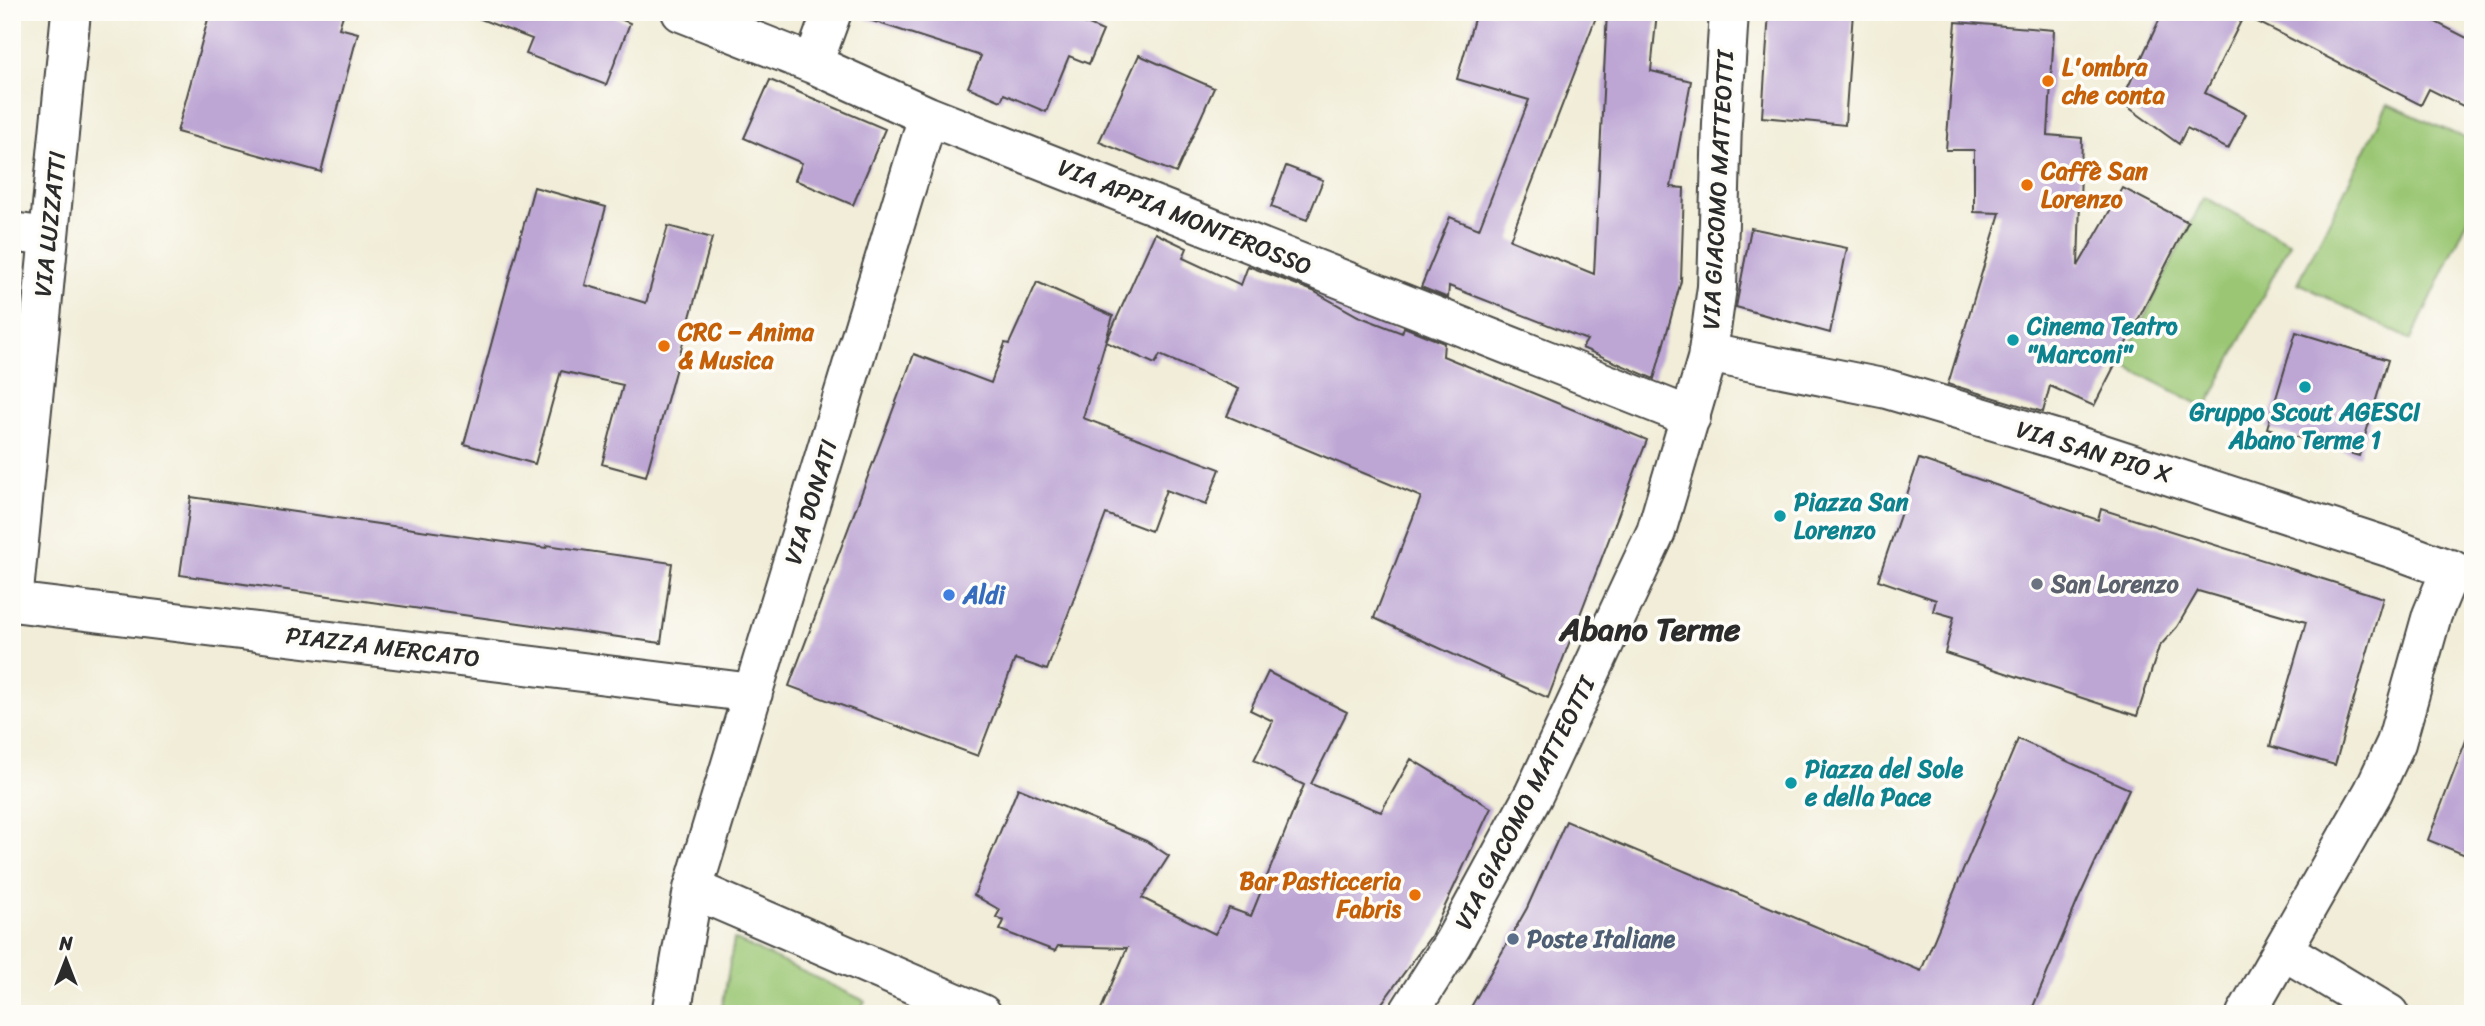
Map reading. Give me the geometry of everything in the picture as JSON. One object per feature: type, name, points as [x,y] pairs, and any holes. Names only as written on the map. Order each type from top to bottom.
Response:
[{"type":"street","name":"VIA LUZZATTI","points":[[13,602],[30,234],[71,12]]},
{"type":"street","name":"VIA APPIA MONTEROSSO","points":[[681,12],[813,64],[928,116],[1690,417]]},
{"type":"street","points":[[813,64],[832,12]]},
{"type":"street","name":"VIA GIACOMO MATTEOTTI","points":[[1408,1014],[1453,943],[1534,794],[1656,533],[1708,353],[1717,287],[1722,123],[1729,12]]},
{"type":"street","name":"VIA DONATI","points":[[693,889],[928,116]]},
{"type":"street","name":"VIA SAN PIO X","points":[[1708,353],[1887,389],[2072,444],[2462,574]]},
{"type":"street","points":[[2246,1014],[2373,792],[2396,743],[2432,615],[2462,574]]},
{"type":"street","name":"PIAZZA MERCATO","points":[[13,602],[753,693]]},
{"type":"street","points":[[671,1014],[693,889],[982,1014]]},
{"type":"street","points":[[2283,950],[2389,1014]]},
{"type":"green space","points":[[2388,104],[2473,142],[2473,209],[2411,340],[2298,283]]},
{"type":"green space","points":[[2204,197],[2290,243],[2206,408],[2121,364]]},
{"type":"green space","points":[[734,939],[865,1001],[858,1014],[721,1014]]},
{"type":"building","points":[[210,12],[344,12],[339,28],[358,33],[321,172],[177,132]]},
{"type":"building","points":[[471,12],[603,12],[630,23],[606,85],[526,54],[532,39],[470,15]]},
{"type":"building","points":[[867,12],[1059,12],[1103,31],[1089,64],[1069,56],[1046,112],[1004,94],[1001,101],[968,87],[981,56],[866,19]]},
{"type":"building","points":[[1476,12],[1598,12],[1510,240],[1594,274],[1607,12],[1657,12],[1651,71],[1691,81],[1671,187],[1684,188],[1681,281],[1654,379],[1582,348],[1587,340],[1449,286],[1448,298],[1421,287],[1450,217],[1479,229],[1529,100],[1457,79]]},
{"type":"building","points":[[1769,12],[1853,12],[1845,125],[1762,117]]},
{"type":"building","points":[[2163,12],[2416,12],[2473,41],[2473,111],[2429,89],[2421,105],[2244,15],[2205,93],[2246,114],[2228,149],[2187,128],[2179,144],[2121,102]]},
{"type":"building","points":[[1956,22],[2054,30],[2048,135],[2082,138],[2078,266],[2123,188],[2188,222],[2094,406],[2050,386],[2043,412],[1948,384],[2000,213],[1974,212],[1974,150],[1946,150]]},
{"type":"building","points":[[1139,55],[1214,88],[1176,173],[1099,142]]},
{"type":"building","points":[[770,80],[885,129],[853,205],[795,180],[802,163],[744,138]]},
{"type":"building","points":[[1286,166],[1323,180],[1307,220],[1271,207]]},
{"type":"building","points":[[534,187],[606,207],[585,285],[646,303],[668,226],[712,238],[646,476],[602,464],[623,385],[561,371],[535,464],[464,444]]},
{"type":"building","points":[[1751,228],[1847,248],[1830,333],[1736,307]]},
{"type":"building","points":[[1155,233],[1187,248],[1183,258],[1241,285],[1248,266],[1313,291],[1358,316],[1402,333],[1404,327],[1444,343],[1443,356],[1647,440],[1548,698],[1374,618],[1421,497],[1227,416],[1239,389],[1160,355],[1155,364],[1106,342]]},
{"type":"building","name":"Aldi","points":[[1037,282],[1113,316],[1083,418],[1220,469],[1206,505],[1166,490],[1151,531],[1106,514],[1047,670],[1015,659],[978,756],[789,686],[914,354],[991,383],[1005,343],[1009,344]]},
{"type":"building","points":[[2296,332],[2388,360],[2359,456],[2267,428]]},
{"type":"building","name":"San Lorenzo","points":[[1919,459],[2098,520],[2101,509],[2383,598],[2335,765],[2270,746],[2306,622],[2198,591],[2177,627],[2159,647],[2137,716],[1945,653],[1954,617],[1933,611],[1936,600],[1878,580]]},
{"type":"building","points":[[191,497],[546,548],[547,545],[672,563],[661,643],[180,575]]},
{"type":"building","points":[[1268,672],[1347,712],[1311,784],[1381,812],[1411,759],[1491,808],[1431,936],[1379,1007],[1370,1004],[1363,1014],[1099,1014],[1127,948],[1058,946],[1055,951],[1000,930],[1004,921],[996,917],[1000,910],[974,895],[1018,788],[1146,841],[1169,856],[1142,898],[1215,934],[1229,908],[1251,916],[1304,785],[1254,760],[1273,721],[1250,710]]},
{"type":"building","points":[[2470,730],[2473,731],[2473,858],[2428,840]]},
{"type":"building","points":[[2018,739],[2129,789],[2030,1014],[1467,1014],[1527,908],[1566,821],[1921,971]]},
{"type":"place","name":"L'ombra che conta","points":[[2048,81]]},
{"type":"place","name":"Caffè San Lorenzo","points":[[2027,185]]},
{"type":"place","name":"Cinema Teatro \"Marconi\"","points":[[2013,340]]},
{"type":"place","name":"CRC – Anima & Musica","points":[[664,346]]},
{"type":"place","name":"Gruppo Scout AGESCI Abano Terme 1","points":[[2305,387]]},
{"type":"place","name":"Piazza San Lorenzo","points":[[1780,516]]},
{"type":"place","name":"San Lorenzo","points":[[2037,584]]},
{"type":"place","name":"Aldi","points":[[949,595]]},
{"type":"place","name":"Piazza del Sole e della Pace","points":[[1791,783]]},
{"type":"place","name":"Bar Pasticceria Fabris","points":[[1415,895]]},
{"type":"place","name":"Poste Italiane","points":[[1513,939]]},
{"type":"district","name":"Abano Terme","points":[[1650,629]]}]
